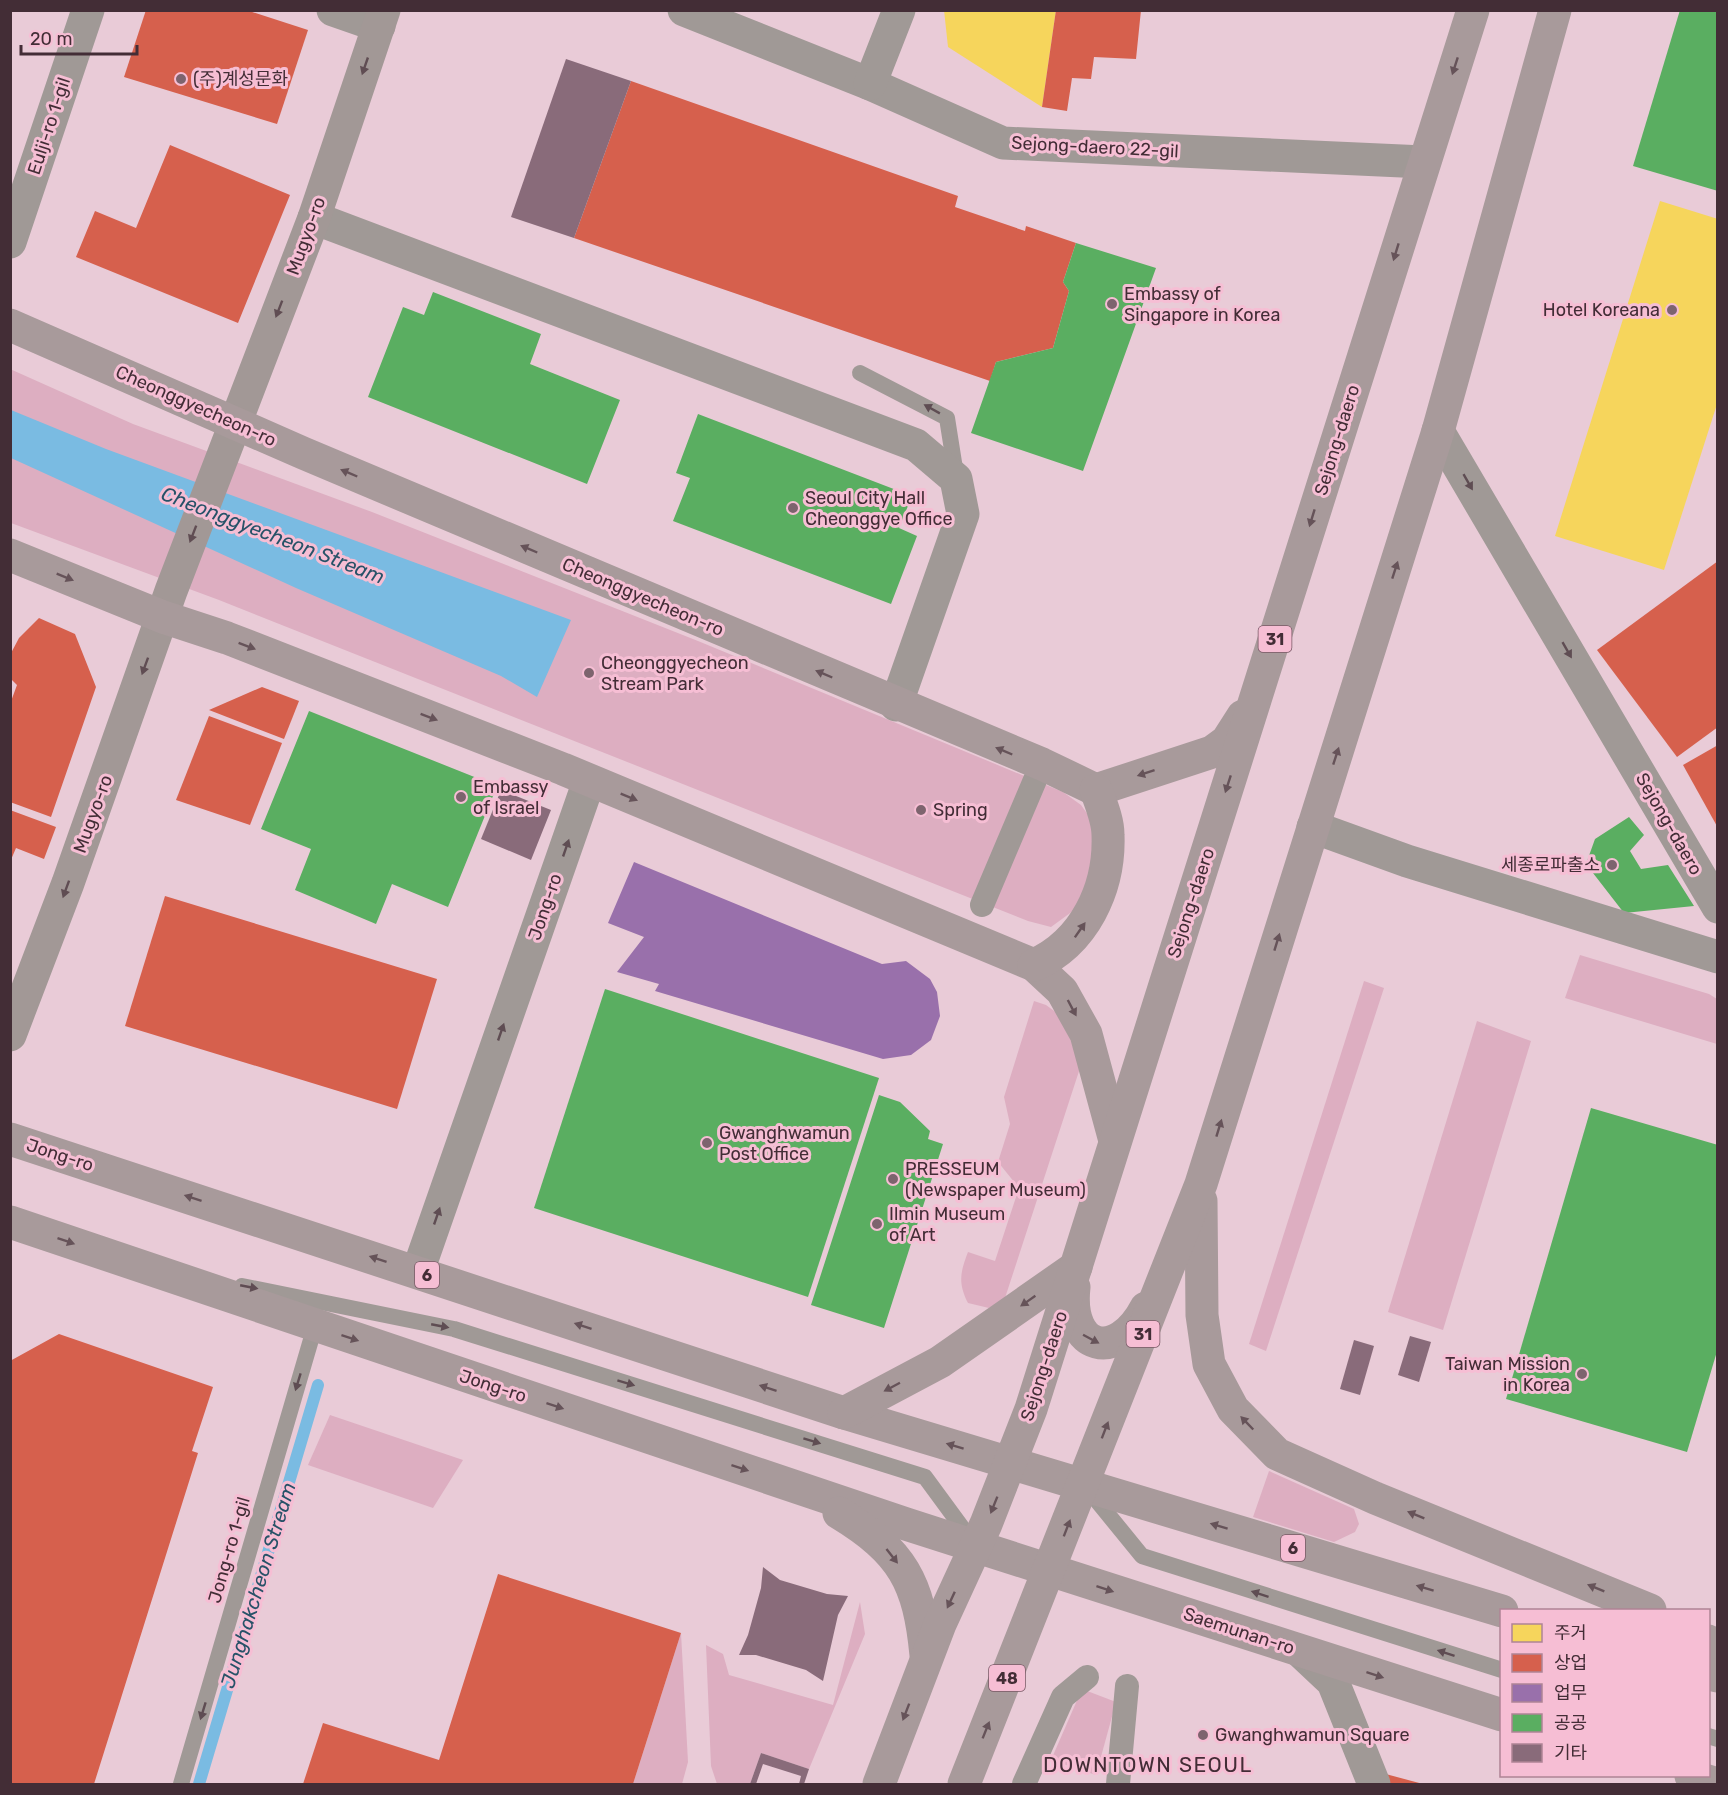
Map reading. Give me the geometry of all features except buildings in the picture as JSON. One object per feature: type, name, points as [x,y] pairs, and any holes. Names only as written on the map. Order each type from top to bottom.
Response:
[{"type":"main road","name":"Sejong-daero","points":[[879,1785],[927,1657],[1011,1464],[1076,1267],[1473,10]]},
{"type":"main road","name":"31","points":[[1050,1571],[1201,1184],[1438,431],[1555,10]]},
{"type":"main road","name":"Mugyo-ro","points":[[10,1035],[167,604],[314,218],[381,18]]},
{"type":"main road","name":"Cheonggyecheon-ro","points":[[10,325],[236,424],[896,705],[1042,764],[1096,790]]},
{"type":"main road","points":[[10,555],[167,604],[227,638],[589,781],[969,935],[1034,965],[1062,991],[1086,1034],[1115,1141]]},
{"type":"main road","points":[[1034,965],[1053,957],[1073,939],[1101,889],[1108,834],[1096,790],[1212,752],[1227,741],[1257,695]]},
{"type":"main road","name":"Jong-ro","points":[[10,1139],[418,1271],[844,1413],[1011,1464]]},
{"type":"main road","points":[[1076,1267],[1074,1320],[1084,1336],[1099,1344],[1120,1339],[1134,1329],[1145,1311],[1201,1184]]},
{"type":"main road","points":[[1201,1184],[1202,1315],[1209,1364],[1233,1408],[1277,1454],[1376,1498],[1645,1609]]},
{"type":"main road","name":"Jong-ro","points":[[10,1222],[976,1547]]},
{"type":"main road","points":[[844,1413],[940,1362],[1076,1267]]},
{"type":"main road","name":"6","points":[[1011,1464],[1500,1610]]},
{"type":"main road","points":[[795,1486],[871,1532],[893,1556],[918,1597],[927,1657]]},
{"type":"main road","name":"Saemunan-ro","points":[[976,1547],[1500,1714]]},
{"type":"main road","name":"48","points":[[964,1785],[1050,1571]]},
{"type":"main road","points":[[1694,1777],[1718,1784]]},
{"type":"street","name":"Eulji-ro 1-gil","points":[[10,242],[87,10]]},
{"type":"street","points":[[333,10],[381,18]]},
{"type":"street","name":"Sejong-daero 22-gil","points":[[684,10],[870,84],[1003,143],[1424,162]]},
{"type":"street","points":[[870,84],[899,10]]},
{"type":"street","points":[[314,218],[916,445],[956,479],[963,514],[896,705]]},
{"type":"street","name":"Sejong-daero","points":[[1438,431],[1718,907]]},
{"type":"street","points":[[982,905],[1035,780]]},
{"type":"street","name":"Jong-ro","points":[[418,1271],[589,781]]},
{"type":"street","points":[[1314,827],[1407,861],[1718,957]]},
{"type":"street","points":[[1300,1650],[1333,1682],[1374,1785]]},
{"type":"street","points":[[1024,1785],[1062,1697],[1087,1677]]},
{"type":"street","points":[[1118,1785],[1127,1686]]},
{"type":"lane","points":[[860,373],[947,418],[956,479]]},
{"type":"lane","points":[[129,1263],[454,1329],[926,1477],[976,1547]]},
{"type":"lane","name":"Jong-ro 1-gil","points":[[181,1785],[315,1326]]},
{"type":"lane","points":[[1084,1485],[1142,1556],[1500,1670]]},
{"type":"shaded area","name":"Cheonggyecheon Stream Park","points":[[10,369],[133,424],[372,512],[698,641],[1063,792],[1081,805],[1091,819],[1098,855],[1077,908],[1051,927],[1028,921],[219,600],[11,523]]},
{"type":"shaded area","points":[[1580,955],[1709,994],[1717,999],[1717,1044],[1565,998]]},
{"type":"shaded area","points":[[1364,981],[1384,988],[1266,1351],[1249,1344]]},
{"type":"shaded area","points":[[1034,1001],[1046,1005],[1061,1016],[1081,1065],[1005,1298],[989,1308],[968,1303],[961,1284],[962,1272],[968,1252],[995,1261],[1019,1188],[998,1162],[1010,1124],[1004,1097]]},
{"type":"shaded area","points":[[1477,1021],[1531,1041],[1443,1330],[1388,1312]]},
{"type":"shaded area","points":[[330,1415],[463,1460],[433,1508],[308,1465]]},
{"type":"shaded area","points":[[1269,1471],[1354,1509],[1359,1524],[1355,1532],[1334,1542],[1253,1517]]},
{"type":"shaded area","points":[[860,1602],[865,1634],[809,1769],[761,1753],[750,1784],[717,1784],[711,1766],[706,1645],[723,1654],[729,1675],[833,1705]]},
{"type":"shaded area","points":[[681,1633],[688,1762],[682,1784],[633,1784]]},
{"type":"shaded area","points":[[1082,1689],[1116,1702],[1096,1775],[1051,1760]]},
{"type":"water","name":"Cheonggyecheon Stream","points":[[11,410],[106,449],[571,620],[537,697],[501,676],[296,588],[11,458]]},
{"type":"waterway","name":"Junghakcheon Stream","points":[[199,1784],[318,1385]]},
{"type":"place","name":"(주)계성문화","points":[[181,79]]},
{"type":"place","name":"Embassy of Singapore in Korea","points":[[1112,304]]},
{"type":"place","name":"Hotel Koreana","points":[[1672,310]]},
{"type":"place","name":"Seoul City Hall Cheonggye Office","points":[[793,508]]},
{"type":"place","name":"Cheonggyecheon Stream Park","points":[[589,673]]},
{"type":"place","name":"Embassy of Israel","points":[[461,797]]},
{"type":"place","name":"Spring","points":[[921,810]]},
{"type":"place","name":"세종로파출소","points":[[1612,865]]},
{"type":"place","name":"Gwanghwamun Post Office","points":[[707,1143]]},
{"type":"place","name":"PRESSEUM (Newspaper Museum)","points":[[893,1179]]},
{"type":"place","name":"Ilmin Museum of Art","points":[[877,1224]]},
{"type":"place","name":"Taiwan Mission in Korea","points":[[1582,1374]]},
{"type":"place","name":"Gwanghwamun Square","points":[[1203,1735]]},
{"type":"district","name":"DOWNTOWN SEOUL","points":[[1148,1765]]}]
